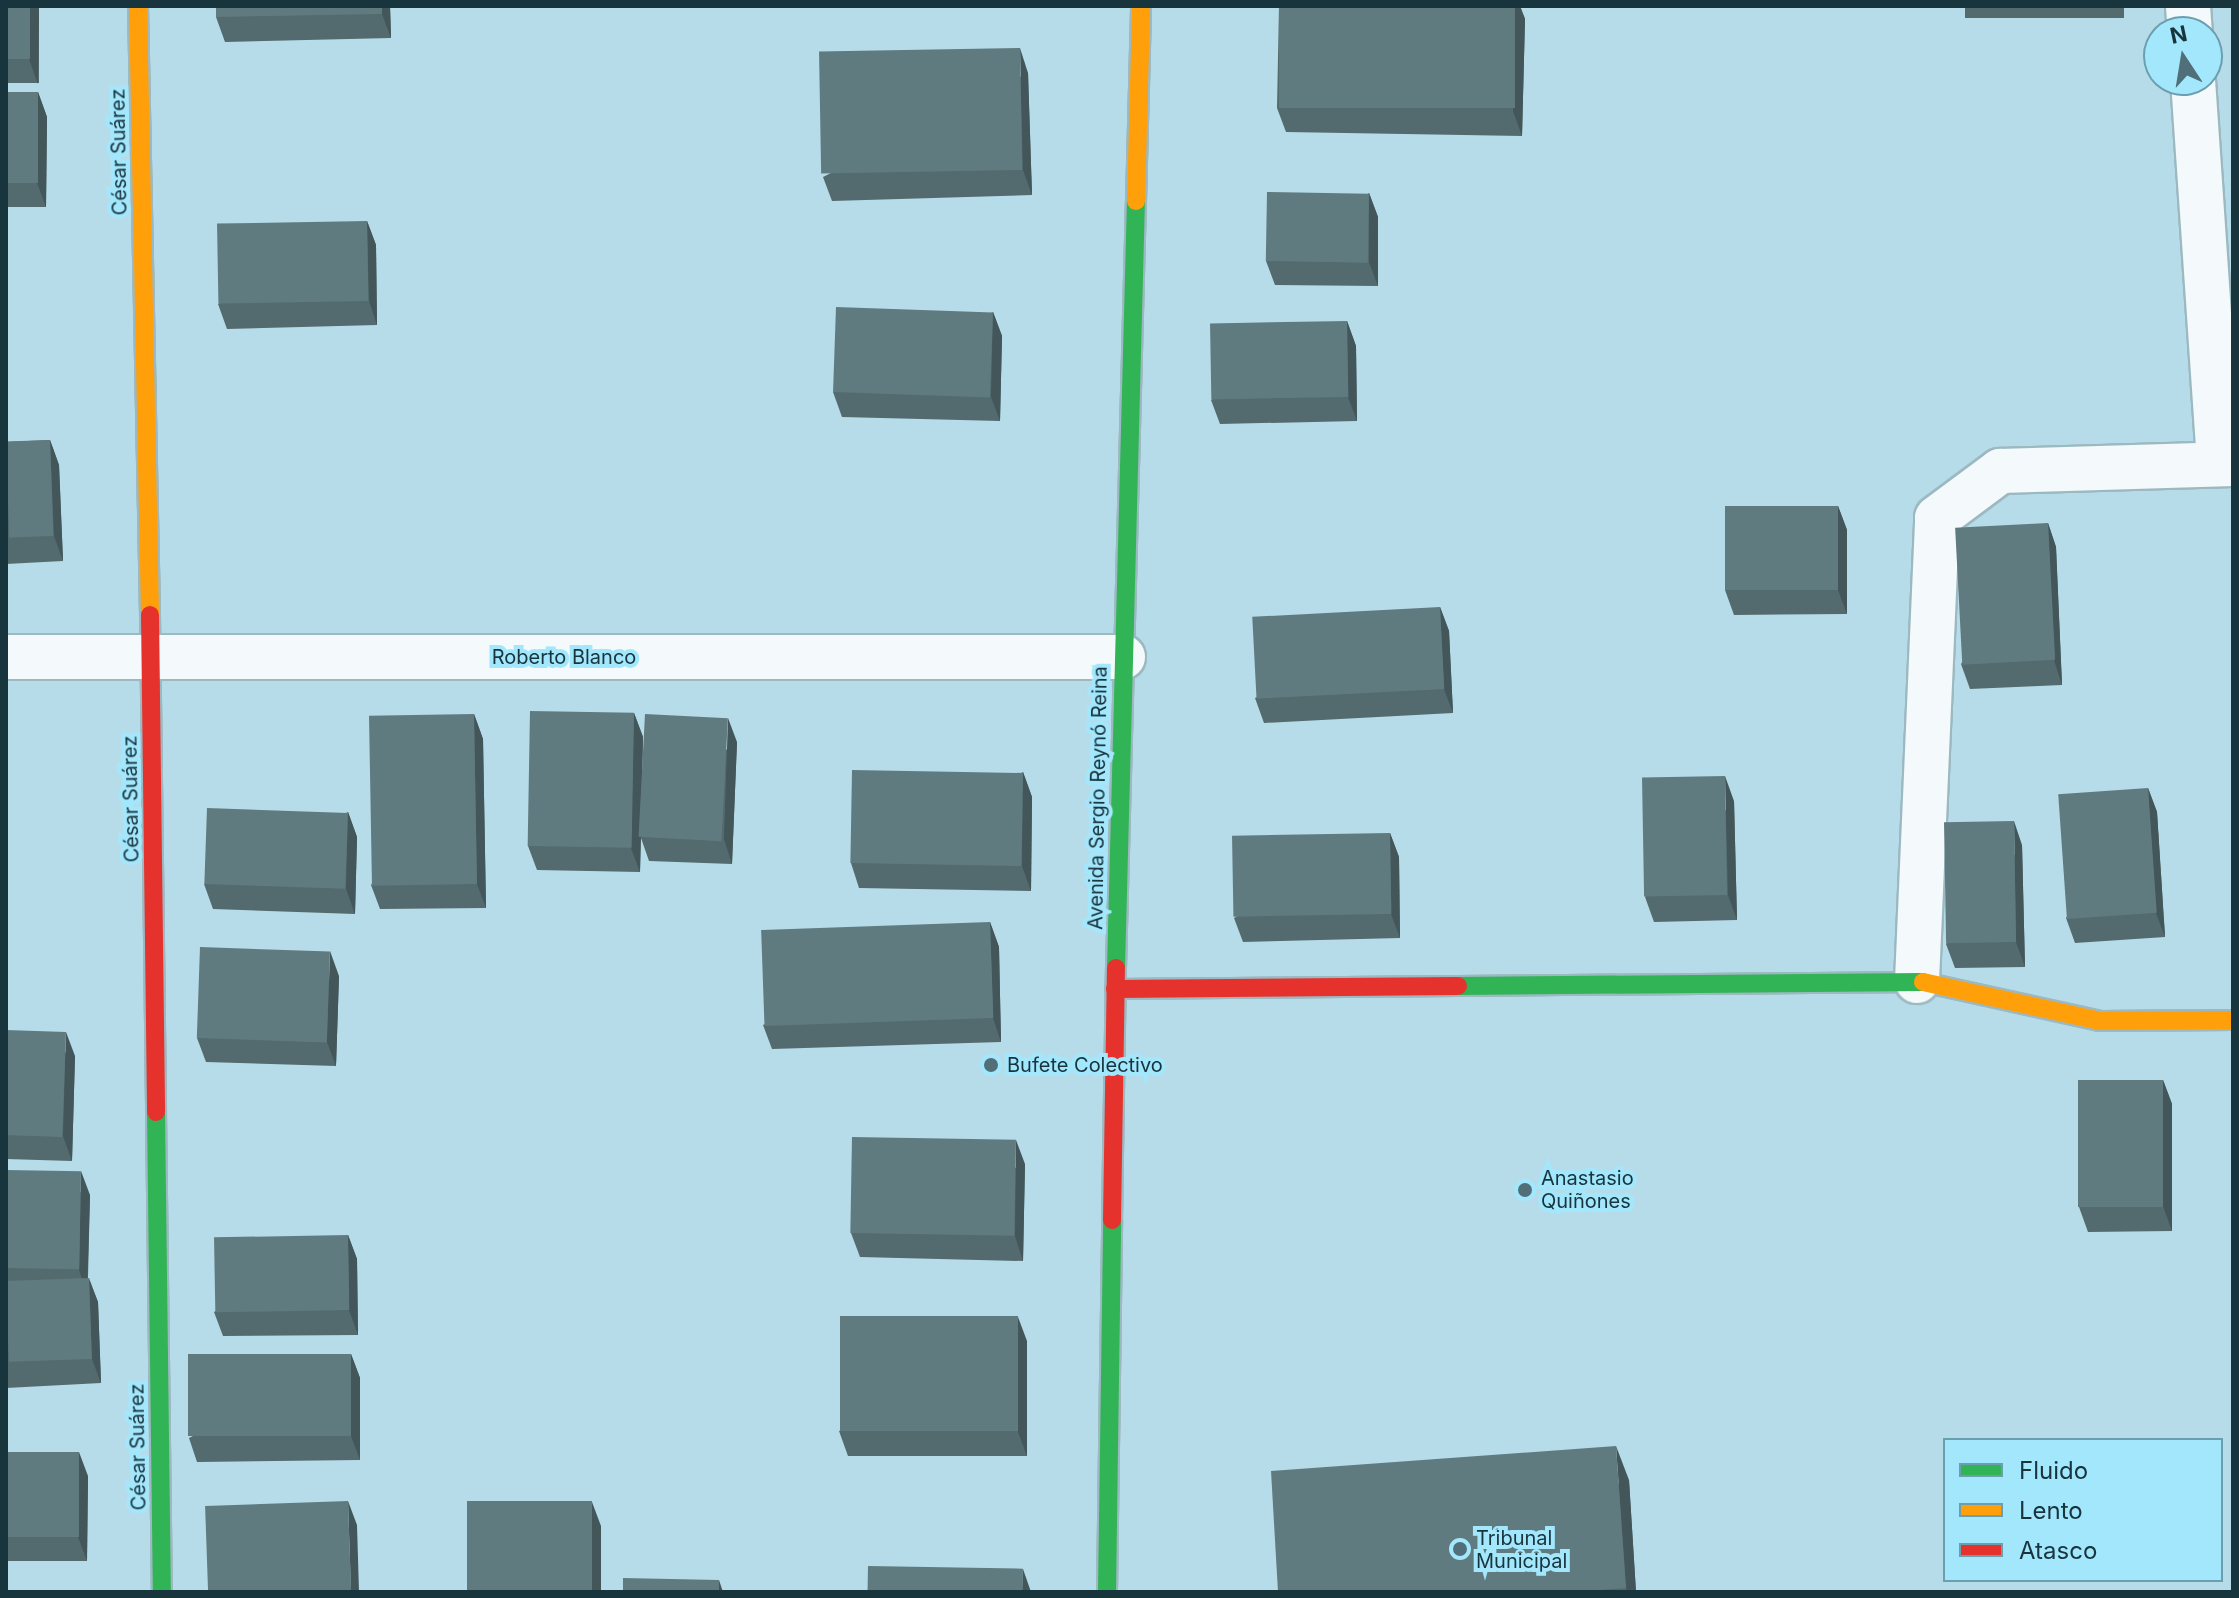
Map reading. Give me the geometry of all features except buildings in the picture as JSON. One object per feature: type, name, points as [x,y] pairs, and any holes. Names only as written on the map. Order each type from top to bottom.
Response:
[{"type":"street","name":"César Suárez","points":[[138,6],[151,657],[162,1592]]},
{"type":"street","name":"Avenida Sergio Reynó Reina","points":[[1107,1592],[1115,989],[1141,6]]},
{"type":"street","points":[[1917,981],[1937,518],[2000,471],[2226,464],[2194,96]]},
{"type":"street","name":"Roberto Blanco","points":[[6,657],[1123,657]]},
{"type":"street","points":[[1115,989],[1917,981],[2100,1021],[2233,1020]]},
{"type":"traffic: fast","points":[[1116,968],[1136,201]]},
{"type":"traffic: fast","points":[[1458,986],[1923,982]]},
{"type":"traffic: fast","points":[[156,1112],[162,1592]]},
{"type":"traffic: fast","points":[[1107,1592],[1112,1220]]},
{"type":"traffic: slow","points":[[138,6],[150,615]]},
{"type":"traffic: slow","points":[[1136,201],[1141,6]]},
{"type":"traffic: slow","points":[[1923,982],[2100,1021],[2233,1020]]},
{"type":"traffic: jam","points":[[150,615],[156,1112]]},
{"type":"traffic: jam","points":[[1112,1220],[1116,968]]},
{"type":"traffic: jam","points":[[1115,989],[1458,986]]},
{"type":"place","name":"Bufete Colectivo","points":[[991,1065]]},
{"type":"place","name":"Anastasio Quiñones","points":[[1525,1190]]},
{"type":"place","name":"Tribunal Municipal","points":[[1460,1549]]}]
